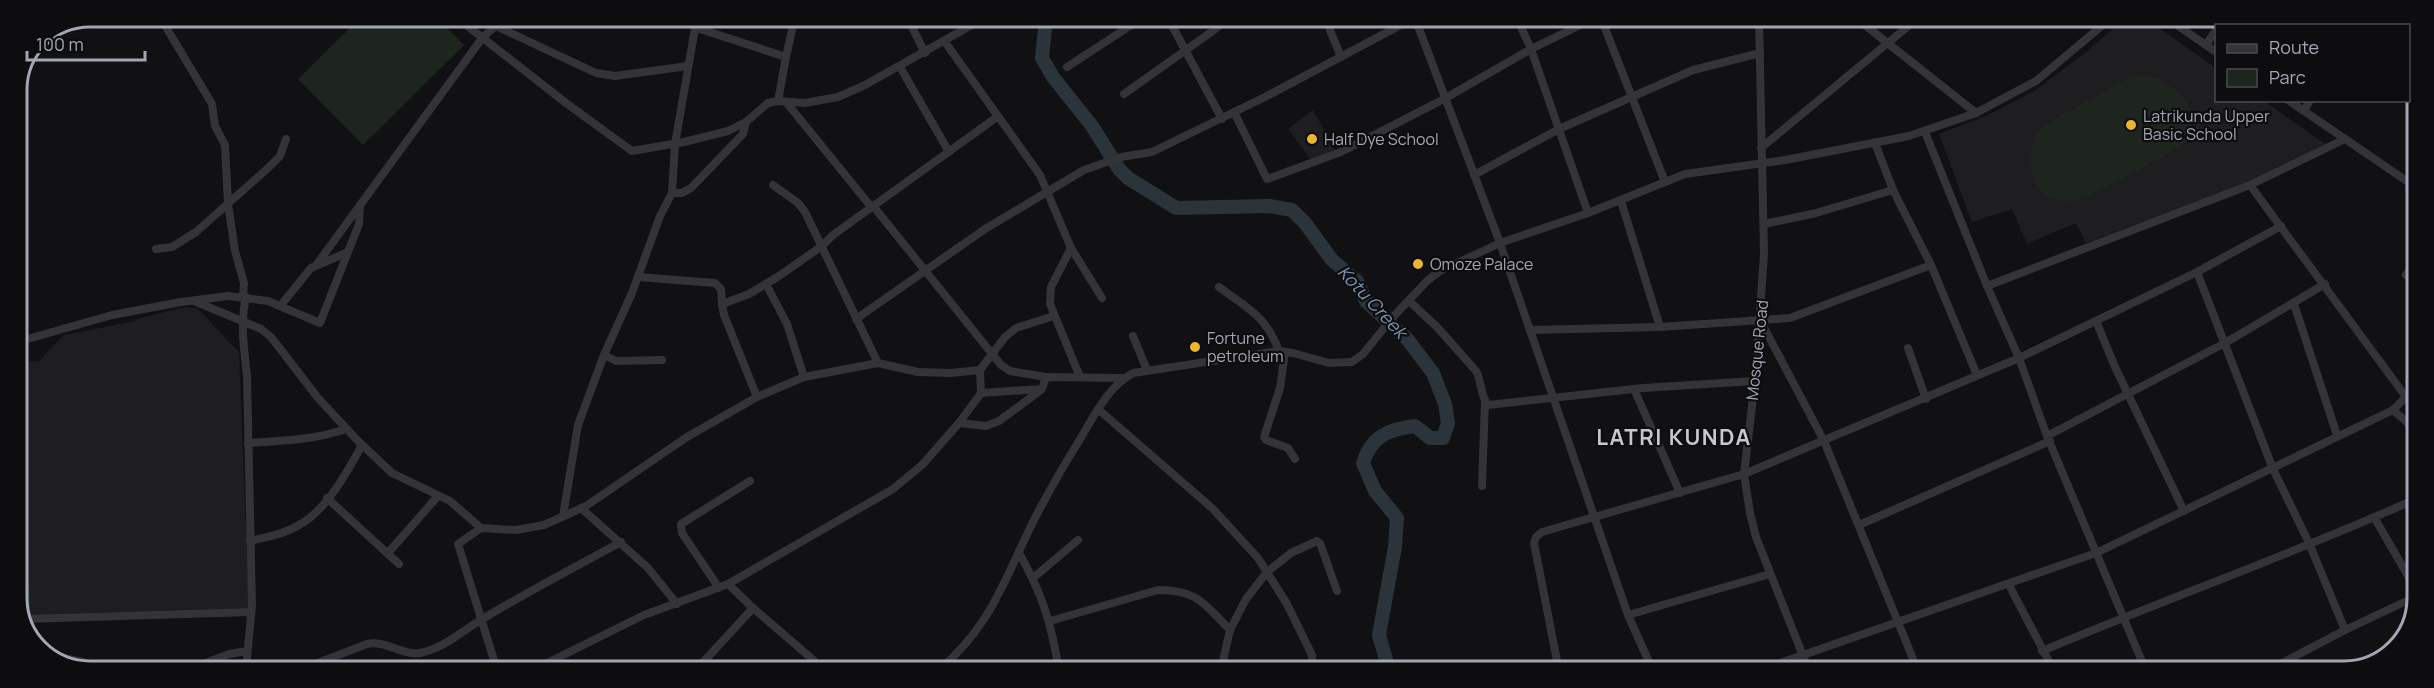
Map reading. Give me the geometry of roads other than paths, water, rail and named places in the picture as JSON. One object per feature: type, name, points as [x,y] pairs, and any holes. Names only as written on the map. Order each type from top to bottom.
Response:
[{"type":"street","points":[[166,27],[212,104],[215,126],[225,145],[228,204],[235,251],[244,283],[251,612],[246,661]]},
{"type":"street","points":[[470,27],[566,103],[632,151],[675,144],[728,131],[746,122],[760,108],[782,101],[805,103],[838,97],[900,67],[945,42],[966,27]]},
{"type":"street","points":[[281,305],[300,280],[317,264],[490,27]]},
{"type":"street","points":[[506,27],[596,73],[615,76],[688,66]]},
{"type":"street","points":[[563,516],[578,425],[660,216],[672,193],[675,144],[694,27],[786,57]]},
{"type":"street","points":[[793,27],[786,57],[782,101],[868,203],[874,207],[993,355],[1010,371],[1046,376],[1123,378]]},
{"type":"street","points":[[912,27],[925,53]]},
{"type":"street","points":[[1066,67],[1128,27]]},
{"type":"street","points":[[1173,27],[1222,119]]},
{"type":"street","points":[[1124,94],[1217,27]]},
{"type":"street","points":[[1329,27],[1341,57]]},
{"type":"street","points":[[856,319],[985,230],[1084,170],[1105,161],[1152,152],[1222,119],[1398,27]]},
{"type":"street","points":[[1418,27],[1500,243],[1628,615],[1649,661]]},
{"type":"street","points":[[1521,27],[1531,49],[1588,213]]},
{"type":"street","points":[[1234,112],[1267,180],[1341,152],[1444,99],[1531,49],[1576,27]]},
{"type":"street","points":[[1604,27],[1665,182]]},
{"type":"street","name":"Mosque Road","points":[[1759,27],[1764,271],[1755,381],[1744,474],[1750,513],[1770,574],[1805,661]]},
{"type":"street","points":[[1868,27],[1976,113]]},
{"type":"street","points":[[1761,148],[1907,27]]},
{"type":"street","points":[[948,661],[980,627],[998,599],[1047,494],[1098,409],[1123,378],[1147,370],[1282,351],[1329,363],[1353,362],[1363,354],[1390,320],[1440,271],[1500,243],[1621,201],[1692,171],[1762,163],[1925,132],[1976,113],[2036,81],[2100,27]]},
{"type":"street","points":[[2180,27],[2215,51]]},
{"type":"street","points":[[2206,45],[2215,33]]},
{"type":"street","points":[[945,42],[1041,175],[1071,249],[1102,298]]},
{"type":"street","points":[[1474,175],[1559,129],[1693,70],[1760,53]]},
{"type":"street","points":[[900,67],[949,152]]},
{"type":"street","points":[[2291,102],[2407,181]]},
{"type":"street","points":[[2304,111],[2309,102]]},
{"type":"street","points":[[722,304],[749,294],[822,246],[833,235],[997,117]]},
{"type":"street","points":[[672,193],[682,193],[692,188],[743,134],[746,122]]},
{"type":"street","points":[[1925,132],[1987,286],[2019,358],[2048,439],[2142,661]]},
{"type":"street","points":[[156,249],[172,247],[196,232],[279,156],[286,139]]},
{"type":"street","points":[[1987,286],[2250,185],[2345,140]]},
{"type":"street","points":[[1875,143],[1893,190],[1931,266],[1977,375]]},
{"type":"street","points":[[773,185],[798,203],[805,212],[878,363]]},
{"type":"street","points":[[1783,661],[2009,585],[2096,553],[2393,410],[2406,397],[2250,185]]},
{"type":"street","points":[[1764,224],[1816,213],[1893,190]]},
{"type":"street","points":[[1621,201],[1660,327]]},
{"type":"street","points":[[27,339],[112,315],[222,296],[244,297],[281,305],[320,323],[359,224],[360,205]]},
{"type":"street","points":[[1557,661],[1534,543],[1536,537],[1542,532],[1744,474],[1926,399],[2019,358],[2197,272],[2281,226]]},
{"type":"street","points":[[1071,249],[1051,287],[1050,304],[1080,377]]},
{"type":"street","points":[[317,264],[346,253]]},
{"type":"street","points":[[1530,330],[1660,327],[1790,318],[1931,266]]},
{"type":"street","points":[[2197,272],[2273,469],[2309,543],[2345,630]]},
{"type":"street","points":[[638,277],[715,283],[721,289],[724,315],[757,397]]},
{"type":"street","points":[[766,284],[787,324],[804,377]]},
{"type":"street","points":[[1859,525],[2048,439],[2129,393],[2225,343],[2325,284]]},
{"type":"street","points":[[1220,287],[1261,318],[1271,330],[1282,351],[1280,388],[1263,437],[1288,448],[1295,459]]},
{"type":"street","points":[[195,301],[261,329],[271,337],[318,398],[346,429],[392,473],[450,501],[481,528],[516,530],[544,525],[581,508],[687,437],[757,397],[804,377],[878,363],[918,372],[951,373],[980,370],[1005,337],[1016,328],[1054,316]]},
{"type":"street","points":[[1409,301],[1438,328],[1476,371],[1480,379],[1485,402],[1482,486]]},
{"type":"street","points":[[2294,304],[2337,435]]},
{"type":"street","points":[[1760,320],[1824,441],[1914,661]]},
{"type":"street","points":[[2096,321],[2115,367],[2184,511]]},
{"type":"street","points":[[1133,336],[1147,370]]},
{"type":"street","points":[[1908,348],[1926,399]]},
{"type":"street","points":[[604,355],[616,361],[662,360]]},
{"type":"street","points":[[556,661],[644,615],[728,584],[893,489],[922,465],[959,423],[981,393],[980,370]]},
{"type":"street","points":[[959,423],[986,426],[999,421],[1042,389],[1046,376]]},
{"type":"street","points":[[1485,402],[1488,405],[1634,389],[1755,381]]},
{"type":"street","points":[[981,393],[1042,389]]},
{"type":"street","points":[[1634,389],[1680,493]]},
{"type":"street","points":[[1098,409],[1212,508],[1258,558],[1287,604],[1312,655],[1312,661]]},
{"type":"street","points":[[2393,410],[2407,422]]},
{"type":"street","points":[[248,443],[297,440],[330,435],[346,429]]},
{"type":"street","points":[[250,541],[280,534],[297,527],[317,512],[362,445]]},
{"type":"street","points":[[719,588],[682,533],[681,524],[750,481]]},
{"type":"street","points":[[388,553],[438,495]]},
{"type":"street","points":[[327,498],[399,564]]},
{"type":"street","points":[[2042,651],[2407,503]]},
{"type":"street","points":[[581,508],[648,568],[677,604]]},
{"type":"street","points":[[2374,517],[2407,574]]},
{"type":"street","points":[[481,528],[458,544],[495,661]]},
{"type":"street","points":[[1033,578],[1078,540]]},
{"type":"street","points":[[1223,661],[1230,630],[1246,599],[1268,572],[1291,553],[1317,541],[1320,543],[1337,591]]},
{"type":"street","points":[[334,661],[377,642],[416,654],[427,651],[457,637],[482,619],[621,542]]},
{"type":"street","points":[[1019,553],[1033,578],[1050,621],[1057,661]]},
{"type":"street","points":[[1628,615],[1770,574]]},
{"type":"street","points":[[728,584],[815,661]]},
{"type":"street","points":[[2009,585],[2048,661]]},
{"type":"street","points":[[1050,621],[1158,590],[1173,590],[1195,596],[1230,630]]},
{"type":"street","points":[[2286,661],[2407,601]]},
{"type":"street","points":[[704,661],[753,608]]},
{"type":"street","points":[[31,619],[251,612]]},
{"type":"street","points":[[211,661],[229,654],[247,651]]},
{"type":"waterway","name":"Kotu Creek","points":[[1045,27],[1042,58],[1053,77],[1092,126],[1119,169],[1128,178],[1176,208],[1269,206],[1292,210],[1305,223],[1332,260],[1357,281],[1366,301],[1408,340],[1433,373],[1445,404],[1448,423],[1443,438],[1430,438],[1415,426],[1397,429],[1376,441],[1366,454],[1363,463],[1375,491],[1397,518],[1395,547],[1379,635],[1386,661]]},
{"type":"place","name":"Latrikunda Upper Basic School","points":[[2131,125]]},
{"type":"place","name":"Half Dye School","points":[[1312,139]]},
{"type":"place","name":"Omoze Palace","points":[[1418,264]]},
{"type":"place","name":"Fortune petroleum","points":[[1195,347]]},
{"type":"district","name":"LATRI KUNDA","points":[[1674,437]]}]
